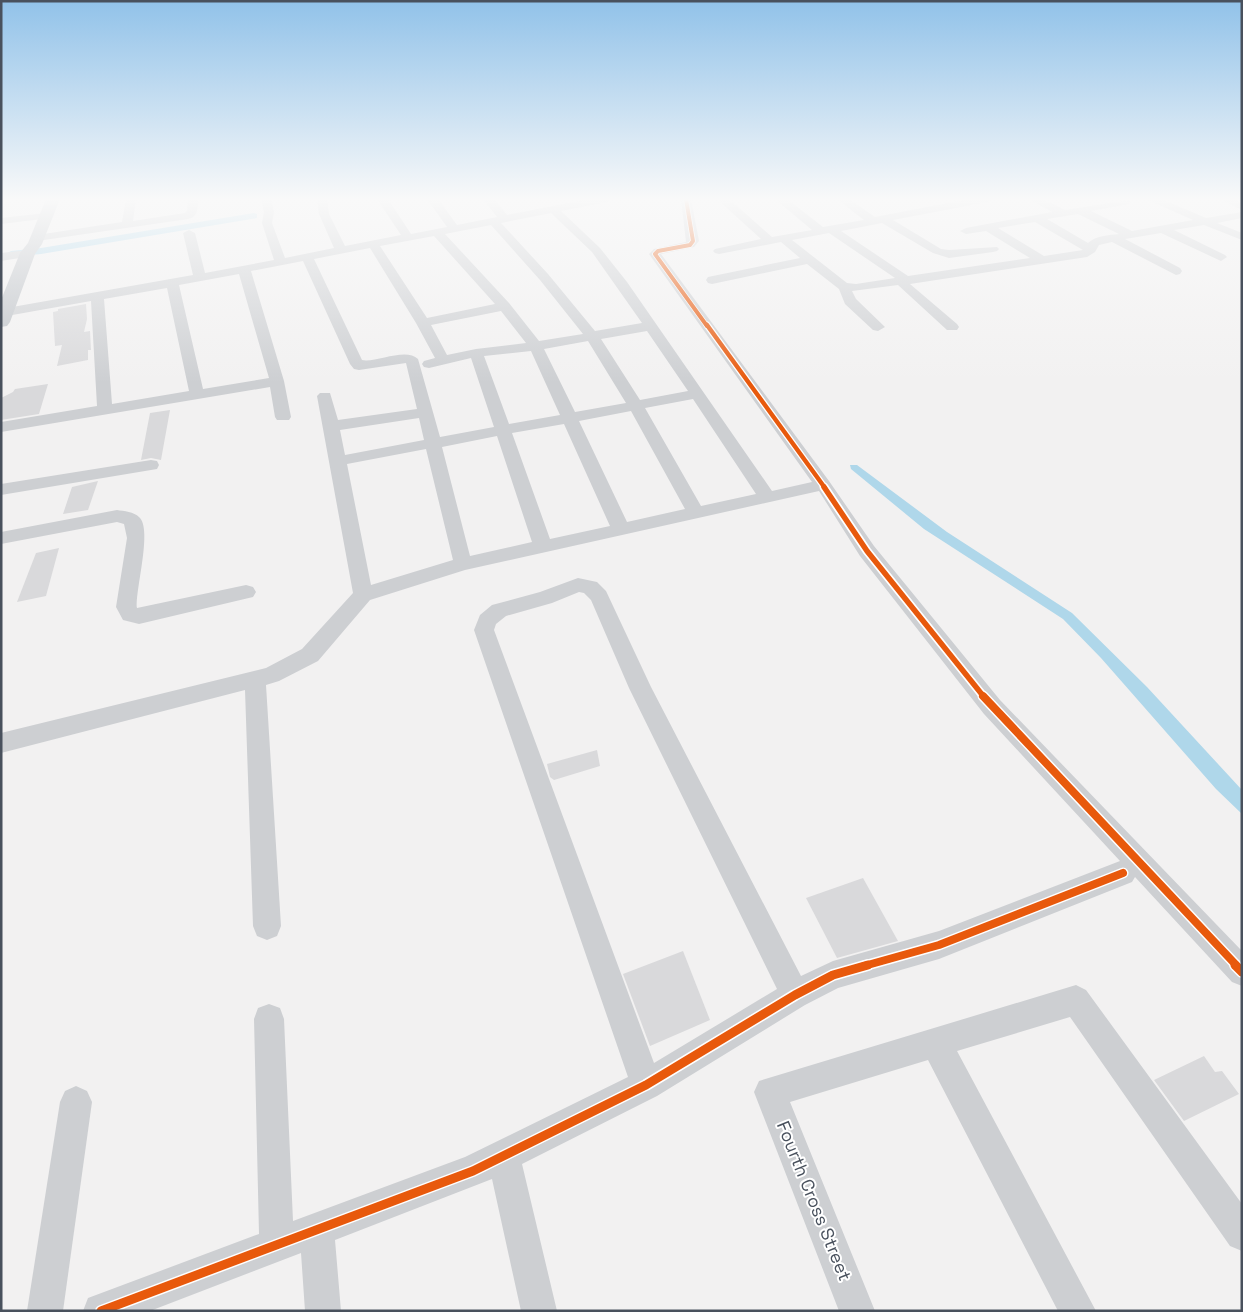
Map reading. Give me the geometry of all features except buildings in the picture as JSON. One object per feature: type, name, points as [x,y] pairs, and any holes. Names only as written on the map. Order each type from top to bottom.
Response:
[{"type":"highway","points":[[1,282],[14,260]]},
{"type":"highway","points":[[2,316],[18,260]]},
{"type":"street","points":[[196,260],[200,277]]},
{"type":"street","points":[[2,316],[289,260]]},
{"type":"street","points":[[309,260],[359,366],[410,359],[415,367],[462,564]]},
{"type":"street","points":[[383,260],[423,323],[443,360]]},
{"type":"street","points":[[463,260],[504,306],[536,346],[621,529]]},
{"type":"street","points":[[530,260],[592,336],[635,406],[696,513]]},
{"type":"street","points":[[603,260],[698,394],[767,497]]},
{"type":"street","points":[[660,260],[823,485],[867,551],[992,707],[1242,972]]},
{"type":"street","points":[[712,280],[809,260]]},
{"type":"street","points":[[810,260],[844,287],[850,301],[878,327]]},
{"type":"street","points":[[871,260],[904,282],[952,327]]},
{"type":"street","points":[[1011,260],[1017,264]]},
{"type":"street","points":[[844,287],[856,288],[904,282],[1041,260]]},
{"type":"street","points":[[1156,260],[1176,271]]},
{"type":"street","points":[[244,269],[277,381],[283,417]]},
{"type":"street","points":[[172,282],[197,395]]},
{"type":"street","points":[[97,296],[105,411]]},
{"type":"street","points":[[423,323],[504,306]]},
{"type":"street","points":[[415,367],[476,353],[536,346],[650,326]]},
{"type":"street","points":[[476,353],[501,429],[544,546]]},
{"type":"street","points":[[1,427],[277,381]]},
{"type":"street","points":[[338,461],[501,429],[698,394]]},
{"type":"street","points":[[326,396],[350,542],[363,595]]},
{"type":"street","points":[[332,426],[426,412]]},
{"type":"street","points":[[1,490],[150,465]]},
{"type":"street","points":[[1,743],[271,675],[310,655],[363,595],[462,564],[823,485]]},
{"type":"street","points":[[1,538],[117,516],[127,518],[133,522],[136,538],[126,607],[130,615],[139,616],[246,592]]},
{"type":"street","points":[[646,1085],[484,630],[487,620],[499,610],[545,598],[578,586],[590,586],[599,596],[640,688],[794,994]]},
{"type":"street","points":[[255,679],[267,926]]},
{"type":"street","points":[[101,1311],[473,1171],[646,1085],[794,994],[833,975],[939,945],[1123,873]]},
{"type":"street","points":[[1078,1311],[935,1042],[1076,1000],[1242,1234]]},
{"type":"street","points":[[269,1019],[277,1245]]},
{"type":"street","name":"Fourth Cross Street","points":[[857,1311],[770,1092],[935,1042]]},
{"type":"street","points":[[45,1311],[76,1102]]},
{"type":"street","points":[[504,1156],[540,1311]]},
{"type":"street","points":[[316,1230],[324,1311]]},
{"type":"water","points":[[850,465],[857,465],[947,532],[1072,613],[1147,687],[1242,790],[1242,814],[1216,789],[1101,658],[1063,619],[924,529],[851,469]]},
{"type":"cycle path","points":[[660,260],[823,485],[867,551],[992,707],[1242,972]]},
{"type":"cycle path","points":[[101,1311],[473,1171],[646,1085],[795,995],[833,975],[939,945],[1123,873]]}]
